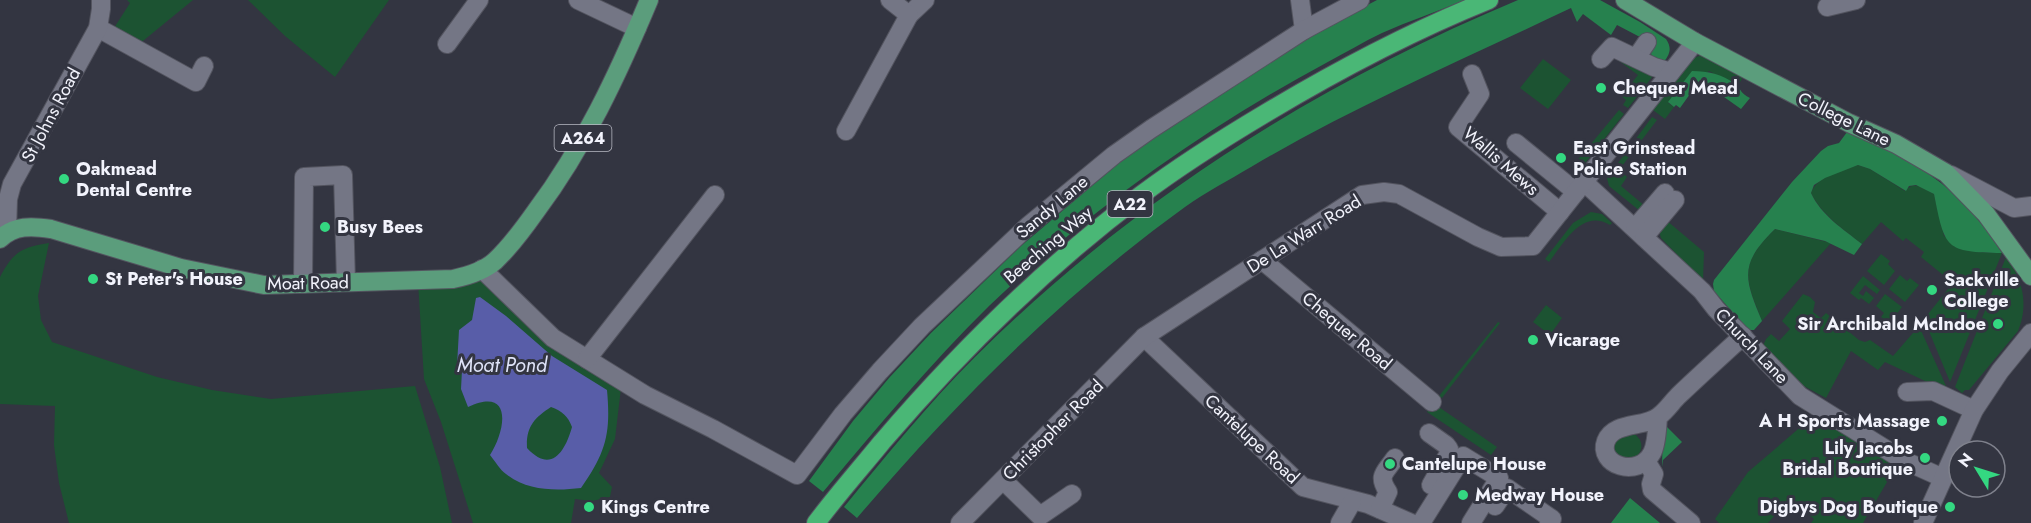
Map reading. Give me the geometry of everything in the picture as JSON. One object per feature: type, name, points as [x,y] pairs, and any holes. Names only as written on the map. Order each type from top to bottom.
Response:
[{"type":"highway","name":"Beeching Way","points":[[816,523],[913,406],[964,350],[1042,277],[1142,194],[1223,138],[1316,83],[1388,45],[1489,0]]},
{"type":"main road","name":"A264","points":[[488,265],[524,227],[558,182],[588,129],[649,0]]},
{"type":"main road","name":"College Lane","points":[[1625,0],[1695,42],[1849,123],[1896,144],[1946,173],[1986,214],[2031,276]]},
{"type":"main road","name":"Moat Road","points":[[2,233],[34,226],[51,229],[181,268],[264,285],[453,279],[488,265]]},
{"type":"street","name":"St Johns Road","points":[[2,233],[12,184],[98,28],[102,9],[101,0]]},
{"type":"street","points":[[447,44],[479,0]]},
{"type":"street","points":[[578,0],[637,28]]},
{"type":"street","points":[[890,0],[909,15]]},
{"type":"street","points":[[846,132],[909,15],[925,0]]},
{"type":"street","points":[[1300,0],[1304,30]]},
{"type":"street","name":"Sandy Lane","points":[[587,359],[645,395],[797,475],[843,414],[880,371],[922,326],[1028,226],[1123,149],[1304,30],[1360,0]]},
{"type":"street","points":[[1827,7],[1856,0]]},
{"type":"street","points":[[98,28],[196,82],[204,66]]},
{"type":"street","points":[[1636,58],[1647,42]]},
{"type":"street","name":"De La Warr Road","points":[[1144,337],[1362,195],[1384,192],[1399,194],[1501,247],[1533,246],[1695,42]]},
{"type":"street","points":[[1601,59],[1612,46],[1671,72]]},
{"type":"street","name":"Wallis Mews","points":[[1472,74],[1480,94],[1458,127],[1560,212]]},
{"type":"street","name":"Church Lane","points":[[1516,142],[1580,187],[1702,291],[1716,309],[1800,396],[1903,460],[1943,478]]},
{"type":"street","points":[[1946,173],[2014,208],[2031,206]]},
{"type":"street","points":[[303,284],[304,177],[343,175],[346,282]]},
{"type":"street","points":[[488,265],[553,338],[587,359],[715,195]]},
{"type":"street","points":[[1630,228],[1670,196]]},
{"type":"street","name":"Chequer Road","points":[[1262,260],[1432,402]]},
{"type":"street","points":[[1923,523],[1974,410],[1986,390],[2031,333]]},
{"type":"street","points":[[1658,417],[1653,452],[1646,461],[1636,467],[1618,466],[1606,450],[1606,440],[1614,431],[1658,417],[1743,336]]},
{"type":"street","name":"Christopher Road","points":[[960,523],[1144,337]]},
{"type":"street","name":"Cantelupe Road","points":[[1144,337],[1303,487],[1366,505],[1413,523]]},
{"type":"street","points":[[1907,392],[1934,391],[1974,410]]},
{"type":"street","points":[[1413,523],[1449,449],[1429,433]]},
{"type":"street","points":[[1413,523],[1463,456],[1499,478],[1471,523]]},
{"type":"street","points":[[1340,523],[1388,492],[1382,483],[1382,478],[1395,458]]},
{"type":"street","points":[[1646,461],[1654,474],[1652,490],[1691,523]]},
{"type":"street","points":[[1003,480],[1040,516],[1072,494]]},
{"type":"street","points":[[1484,523],[1507,488],[1552,519],[1549,523]]},
{"type":"street","points":[[1355,523],[1366,505]]},
{"type":"green space","points":[[127,0],[193,0],[138,45],[114,28],[130,3]]},
{"type":"green space","points":[[248,0],[389,0],[335,77],[285,36]]},
{"type":"green space","points":[[1377,0],[1466,0],[1382,33],[1361,44],[1236,115],[1149,173],[1066,237],[989,306],[925,373],[823,492],[809,481],[853,421],[931,333],[1021,246],[1120,162],[1320,30]]},
{"type":"green space","points":[[1518,0],[1600,0],[1666,39],[1669,46],[1667,58],[1662,64],[1653,61],[1648,37],[1638,36],[1617,25],[1611,35],[1583,14],[1577,22],[1571,8],[1410,84],[1290,145],[1201,196],[1140,241],[1053,314],[1012,352],[932,433],[857,518],[844,507],[924,412],[975,357],[1035,300],[1098,247],[1162,198],[1229,152],[1298,109],[1369,70]]},
{"type":"green space","points":[[1610,54],[1656,72],[1628,108],[1623,105],[1626,100],[1621,96],[1638,75]]},
{"type":"green space","points":[[1702,55],[1744,75],[1738,86],[1709,71],[1668,103],[1674,107],[1665,119],[1653,110],[1694,58]]},
{"type":"green space","points":[[1543,59],[1571,80],[1548,109],[1520,88]]},
{"type":"green space","points":[[1692,71],[1720,75],[1735,84],[1750,98],[1741,109],[1700,80],[1680,108],[1676,105],[1674,107],[1668,102]]},
{"type":"green space","points":[[1619,110],[1624,114],[1578,172],[1575,168],[1576,162]]},
{"type":"green space","points":[[1652,117],[1657,120],[1619,170],[1627,177],[1621,186],[1645,206],[1640,211],[1609,186],[1607,178]]},
{"type":"green space","points":[[1850,128],[1908,161],[1950,190],[1974,215],[2002,253],[1969,251],[1951,244],[1945,237],[1941,226],[1934,194],[1916,185],[1909,186],[1906,191],[1870,169],[1858,165],[1825,178],[1814,185],[1811,193],[1827,215],[1862,244],[1854,255],[1825,241],[1775,229],[1763,241],[1750,262],[1748,272],[1751,293],[1762,321],[1754,330],[1748,330],[1714,291],[1714,280],[1792,182],[1821,151],[1839,143]]},
{"type":"green space","points":[[1858,165],[1870,169],[1905,191],[1915,186],[1934,194],[1944,236],[1975,252],[2002,253],[1950,382],[1924,319],[1953,283],[1921,257],[1924,252],[1906,238],[1903,241],[1881,222],[1862,244],[1827,215],[1811,193],[1824,178]]},
{"type":"green space","points":[[1591,212],[1602,214],[1612,223],[1610,225],[1600,221],[1591,221],[1582,224],[1568,237],[1549,262],[1545,259],[1573,223]]},
{"type":"green space","points":[[1666,220],[1704,252],[1703,281],[1661,238],[1660,231]]},
{"type":"green space","points":[[1775,229],[1831,243],[1762,321],[1751,293],[1748,272],[1755,252]]},
{"type":"green space","points":[[49,243],[38,296],[41,320],[52,342],[157,377],[212,390],[271,399],[415,386],[440,467],[452,523],[69,523],[59,483],[54,445],[55,406],[0,404],[0,277],[9,262],[19,252],[32,246]]},
{"type":"green space","points":[[1881,254],[1890,261],[1888,264],[1895,271],[1884,285],[1867,271]]},
{"type":"green space","points":[[2006,257],[2020,283],[2024,302],[2021,322],[2018,331],[1969,390],[1962,393],[1955,387]]},
{"type":"green space","points":[[482,269],[621,388],[615,439],[599,473],[612,487],[610,497],[592,501],[575,499],[571,523],[473,523],[441,422],[424,379],[418,282]]},
{"type":"green space","points":[[1900,275],[1907,281],[1910,278],[1919,285],[1905,302],[1889,289]]},
{"type":"green space","points":[[1863,276],[1880,290],[1877,294],[1865,285],[1859,293],[1863,296],[1866,291],[1874,298],[1869,304],[1850,293]]},
{"type":"green space","points":[[1803,294],[1815,302],[1813,312],[1821,318],[1826,313],[1859,340],[1865,342],[1870,340],[1893,356],[1919,326],[1947,388],[1946,391],[1885,362],[1878,370],[1851,351],[1826,398],[1802,385],[1763,346],[1771,334],[1779,341],[1790,329],[1782,321]]},
{"type":"green space","points":[[1885,294],[1902,307],[1890,323],[1881,317],[1884,313],[1876,306]]},
{"type":"green space","points":[[1546,305],[1562,318],[1550,335],[1533,322]]},
{"type":"green space","points":[[1498,322],[1500,323],[1442,398],[1439,396]]},
{"type":"green space","points":[[1433,403],[1497,447],[1491,455],[1427,412]]},
{"type":"green space","points":[[1817,416],[1897,465],[1863,523],[1811,523],[1814,519],[1799,506],[1792,514],[1783,506],[1768,523],[1719,523],[1715,519],[1748,472],[1810,419]]},
{"type":"green space","points":[[1663,423],[1682,442],[1663,460],[1662,467]]},
{"type":"green space","points":[[1633,433],[1641,443],[1641,450],[1637,457],[1634,460],[1616,457],[1613,444],[1615,439]]},
{"type":"green space","points":[[1630,498],[1660,523],[1611,523]]},
{"type":"water","name":"Moat Pond","points":[[480,297],[506,316],[552,356],[607,390],[608,419],[605,442],[596,464],[581,488],[552,489],[523,484],[504,472],[490,455],[500,434],[502,414],[499,406],[493,402],[483,402],[468,407],[461,389],[462,370],[457,366],[459,330],[472,320],[476,298]],"holes":[[[551,407],[561,412],[572,427],[565,444],[556,457],[543,459],[527,448],[528,434],[532,424]]]},
{"type":"place","name":"Chequer Mead","points":[[1601,88]]},
{"type":"place","name":"East Grinstead Police Station","points":[[1561,158]]},
{"type":"place","name":"Oakmead Dental Centre","points":[[64,179]]},
{"type":"place","name":"Busy Bees","points":[[325,227]]},
{"type":"place","name":"St Peter's House","points":[[93,279]]},
{"type":"place","name":"Sackville College","points":[[1932,290]]},
{"type":"place","name":"Sir Archibald McIndoe","points":[[1998,324]]},
{"type":"place","name":"Vicarage","points":[[1533,340]]},
{"type":"place","name":"A H Sports Massage","points":[[1942,421]]},
{"type":"place","name":"Lily Jacobs Bridal Boutique","points":[[1925,458]]},
{"type":"place","name":"Cantelupe House","points":[[1390,464]]},
{"type":"place","name":"Medway House","points":[[1463,495]]},
{"type":"place","name":"Kings Centre","points":[[589,507]]},
{"type":"place","name":"Digbys Dog Boutique","points":[[1950,507]]}]
